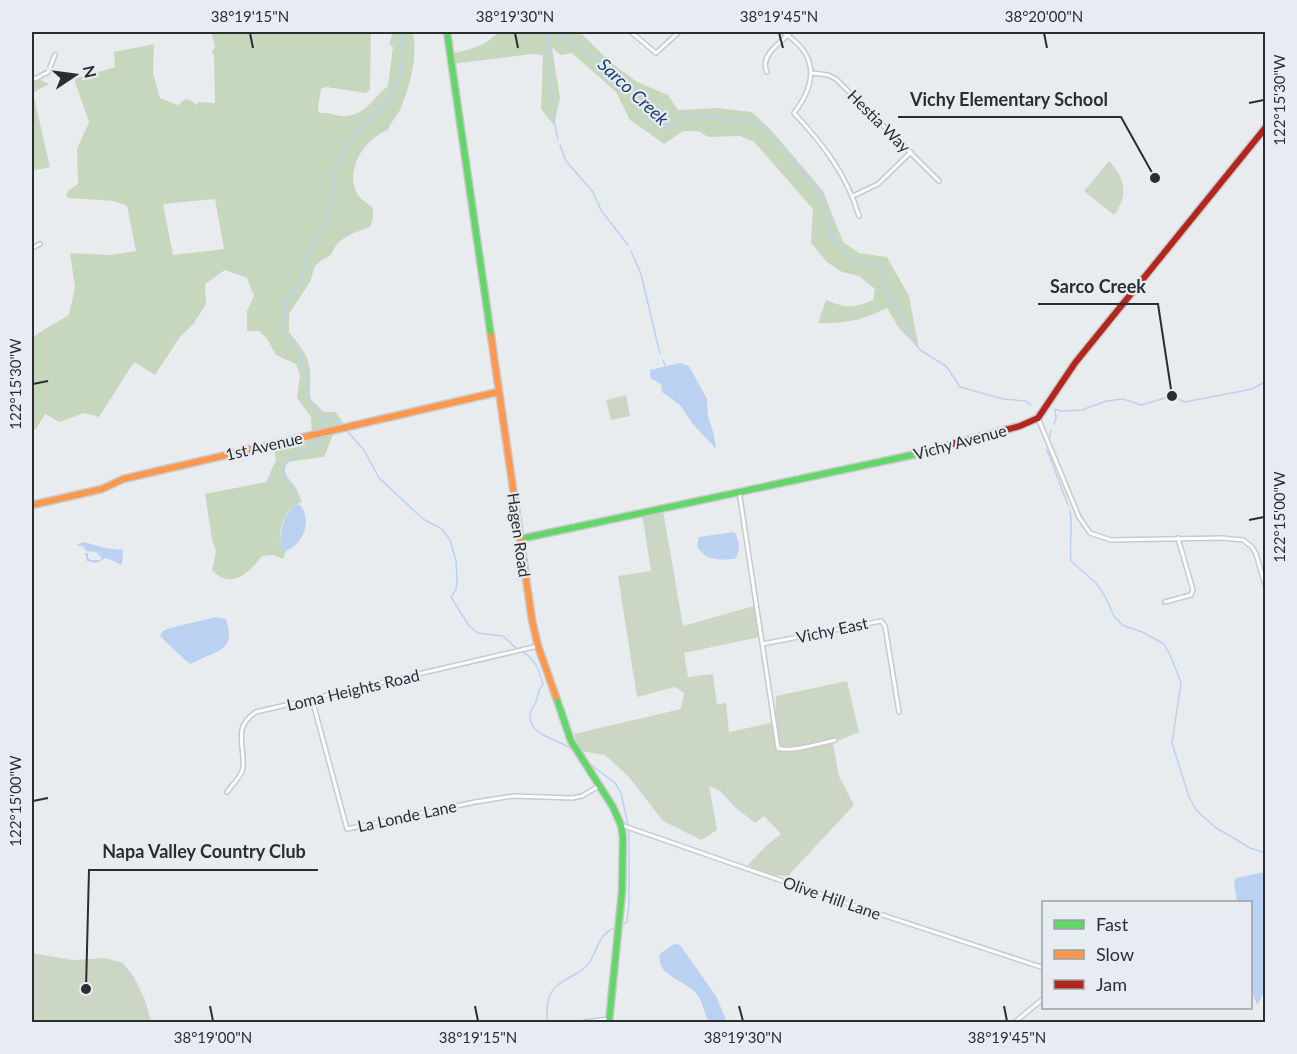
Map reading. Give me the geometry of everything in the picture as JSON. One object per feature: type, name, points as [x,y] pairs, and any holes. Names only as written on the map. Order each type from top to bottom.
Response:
[{"type":"street","name":"Hagen Road","points":[[447,32],[532,620],[538,646],[571,741],[613,807],[621,825],[623,837],[622,892],[609,1021]]},
{"type":"street","points":[[631,32],[656,53],[679,32]]},
{"type":"street","points":[[782,32],[789,33],[803,49],[812,73],[805,99],[794,113],[829,153],[853,196],[859,216]]},
{"type":"street","points":[[767,72],[764,65],[765,60],[789,33]]},
{"type":"street","points":[[32,76],[35,79],[48,72],[55,55]]},
{"type":"street","name":"Hestia Way","points":[[812,73],[828,75],[836,79],[939,181]]},
{"type":"street","points":[[1266,127],[1119,306],[1075,363],[1038,418],[1078,517],[1090,533],[1111,540],[1178,538],[1243,540],[1256,554],[1266,588]]},
{"type":"street","points":[[853,196],[878,184],[911,152]]},
{"type":"street","points":[[32,248],[39,244]]},
{"type":"street","name":"1st Avenue","points":[[32,505],[102,489],[123,479],[498,392]]},
{"type":"street","name":"Vichy Avenue","points":[[520,539],[917,454],[1020,426],[1038,418]]},
{"type":"street","points":[[739,491],[778,748],[791,749],[835,740]]},
{"type":"street","points":[[1165,602],[1191,595],[1193,590],[1178,538]]},
{"type":"street","name":"Vichy East","points":[[762,644],[881,621],[885,626],[899,712]]},
{"type":"street","name":"Loma Heights Road","points":[[227,792],[243,770],[241,729],[246,718],[256,712],[538,646]]},
{"type":"street","name":"La Londe Lane","points":[[312,699],[347,830],[475,801],[513,796],[572,798],[582,796],[599,786]]},
{"type":"street","name":"Olive Hill Lane","points":[[621,825],[846,903],[1042,967]]},
{"type":"street","points":[[1015,1023],[1042,1000]]},
{"type":"street","points":[[585,1023],[609,1021]]},
{"type":"green space","points":[[211,32],[371,32],[370,90],[366,93],[326,87],[321,89],[319,113],[351,116],[362,110],[388,86],[393,47],[389,44],[393,32],[413,32],[414,42],[412,71],[400,110],[388,130],[379,134],[364,148],[355,166],[354,186],[361,199],[373,208],[370,227],[342,240],[331,255],[315,266],[310,282],[289,314],[289,332],[306,356],[310,369],[310,399],[324,412],[336,412],[343,424],[335,430],[324,457],[287,462],[285,466],[285,473],[296,488],[302,502],[289,510],[282,525],[280,543],[286,551],[283,559],[273,555],[262,556],[246,573],[233,579],[219,576],[212,570],[216,551],[205,494],[266,482],[276,460],[273,444],[312,435],[311,417],[297,398],[300,376],[296,364],[276,355],[267,339],[259,331],[247,331],[247,311],[254,296],[247,278],[225,270],[205,284],[206,304],[194,323],[180,337],[155,375],[134,362],[99,417],[84,413],[60,422],[45,414],[36,429],[32,430],[32,337],[69,315],[75,287],[70,253],[111,255],[136,251],[127,206],[114,201],[66,196],[68,191],[78,184],[77,149],[89,122],[74,79],[115,67],[114,52],[154,44],[153,73],[160,98],[178,105],[186,99],[196,105],[199,102],[215,103],[214,55],[212,52],[215,46]],"holes":[[[215,199],[224,249],[173,255],[163,204]]]},
{"type":"green space","points":[[498,32],[580,32],[609,61],[637,82],[668,95],[678,110],[716,108],[752,112],[771,130],[823,191],[843,242],[859,253],[887,257],[909,296],[919,349],[898,327],[887,308],[853,320],[818,323],[826,300],[845,306],[860,305],[873,300],[875,289],[859,276],[842,272],[827,262],[811,243],[813,209],[754,142],[740,136],[708,137],[698,131],[683,131],[664,144],[630,120],[616,92],[572,53],[561,55],[552,48],[560,98],[554,125],[541,109],[543,55],[533,54],[452,64],[451,54],[482,44]]},
{"type":"green space","points":[[32,76],[49,84],[33,93],[50,167],[32,171]]},
{"type":"green space","points":[[1109,161],[1119,174],[1123,187],[1122,201],[1114,215],[1084,191]]},
{"type":"green space","points":[[626,395],[630,416],[611,420],[606,400]]},
{"type":"green space","points":[[663,511],[683,626],[754,606],[760,637],[684,653],[688,677],[713,674],[717,704],[726,703],[729,732],[775,722],[776,696],[847,681],[859,732],[833,743],[839,776],[854,805],[788,876],[768,875],[748,865],[781,834],[764,816],[755,823],[720,791],[709,786],[717,830],[701,840],[663,821],[628,776],[605,755],[580,751],[574,734],[681,709],[684,693],[675,687],[637,697],[618,576],[651,571],[642,514]]},
{"type":"green space","points":[[32,953],[73,960],[106,958],[123,963],[134,977],[145,1000],[151,1022],[32,1022]]},
{"type":"water","points":[[680,363],[689,366],[707,399],[708,416],[716,449],[693,424],[680,405],[662,392],[661,384],[650,378],[650,370]]},
{"type":"water","points":[[294,505],[300,505],[304,511],[306,525],[297,543],[285,551],[280,546],[282,530],[287,514]]},
{"type":"water","points":[[734,532],[739,545],[735,559],[708,557],[697,546],[699,537]]},
{"type":"water","points":[[84,542],[123,550],[122,565],[106,558],[96,563],[87,561],[85,553],[88,553],[88,558],[91,560],[101,560],[101,557],[96,552],[85,551],[84,547],[76,545]]},
{"type":"water","points":[[216,617],[226,619],[229,638],[226,644],[216,653],[191,664],[160,636],[163,631],[170,628]]},
{"type":"water","points":[[1265,872],[1265,991],[1257,1005],[1252,992],[1252,901],[1237,901],[1234,882],[1236,878]]},
{"type":"water","points":[[674,944],[680,945],[716,996],[727,1022],[709,1022],[698,996],[662,968],[660,954]]},
{"type":"waterway","points":[[321,430],[322,416],[310,399],[301,355],[283,330],[285,301],[302,281],[305,258],[323,226],[334,196],[332,175],[351,140],[389,99],[400,77],[403,32]]},
{"type":"waterway","points":[[549,32],[548,50],[554,120],[558,139]]},
{"type":"waterway","name":"Sarco Creek","points":[[558,32],[611,68],[668,129],[687,114],[755,122],[776,139],[819,193],[834,242],[851,258],[882,269],[884,286],[919,349],[947,367],[960,387],[1003,399],[1026,401],[1031,405]]},
{"type":"waterway","points":[[560,145],[566,161],[593,192],[601,210],[628,245]]},
{"type":"waterway","points":[[631,251],[641,274],[660,354]]},
{"type":"waterway","points":[[663,360],[666,367]]},
{"type":"waterway","name":"Sarco Creek","points":[[1054,424],[1055,409],[1082,410],[1106,401],[1123,399],[1141,405],[1172,396],[1185,402],[1252,389],[1266,381]]},
{"type":"waterway","points":[[322,416],[343,424]]},
{"type":"waterway","points":[[346,430],[364,450],[379,478],[423,519],[442,529],[450,540],[456,561],[457,579],[456,590],[451,597],[469,626],[478,633],[503,636],[516,648]]},
{"type":"waterway","points":[[1049,440],[1051,430]]},
{"type":"waterway","points":[[297,504],[284,471],[285,465],[293,457],[315,446],[320,436]]},
{"type":"waterway","points":[[1047,450],[1068,505]]},
{"type":"waterway","points":[[1070,511],[1071,561],[1096,583],[1114,616],[1122,625],[1142,632],[1164,644],[1172,659],[1181,683],[1172,743],[1189,797],[1197,811],[1216,828],[1250,848],[1266,853]]},
{"type":"waterway","points":[[523,652],[531,658],[543,684],[530,715],[534,728],[546,737],[573,750]]},
{"type":"waterway","points":[[587,762],[615,783],[621,793],[628,825]]},
{"type":"waterway","points":[[622,924],[627,922],[629,903],[629,831]]},
{"type":"waterway","points":[[547,1022],[548,1001],[553,990],[585,967],[605,934],[616,927]]},
{"type":"traffic: fast","points":[[447,32],[491,336]]},
{"type":"traffic: fast","points":[[520,539],[917,454],[952,444]]},
{"type":"traffic: fast","points":[[556,697],[571,741],[613,807],[621,825],[623,837],[622,892],[609,1022]]},
{"type":"traffic: slow","points":[[491,336],[532,620],[538,646],[556,697]]},
{"type":"traffic: slow","points":[[32,505],[102,489],[123,479],[498,392]]},
{"type":"traffic: jam","points":[[952,444],[1020,426],[1038,418],[1075,363],[1266,127]]},
{"type":"place","name":"Vichy Elementary School","points":[[1155,178]]},
{"type":"place","name":"Sarco Creek","points":[[1172,396]]},
{"type":"place","name":"Napa Valley Country Club","points":[[86,989]]}]
